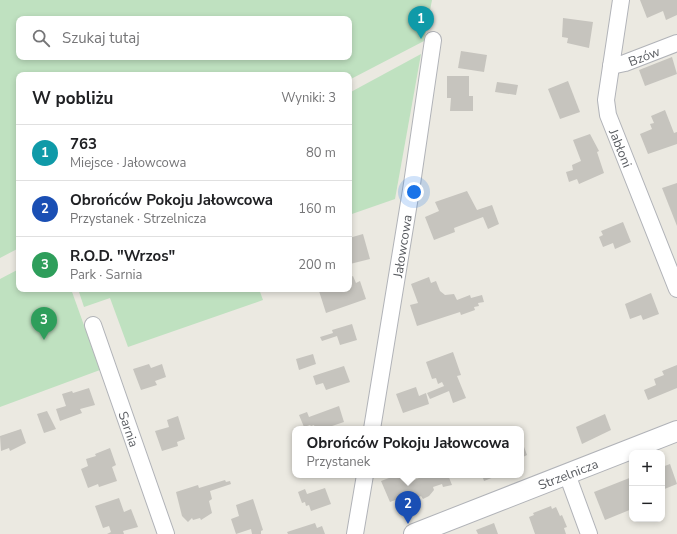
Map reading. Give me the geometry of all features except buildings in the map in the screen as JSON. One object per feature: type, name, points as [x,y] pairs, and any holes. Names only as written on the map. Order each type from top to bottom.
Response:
[{"type":"street","name":"Jabłoni","points":[[622,0],[610,66],[606,100],[608,115],[677,288]]},
{"type":"street","name":"Jałowcowa","points":[[372,426],[412,184],[433,40]]},
{"type":"street","name":"Bzów","points":[[610,66],[625,63],[677,43]]},
{"type":"street","name":"Sarnia","points":[[93,325],[166,534]]},
{"type":"street","name":"Strzelnicza","points":[[414,534],[677,431]]},
{"type":"street","points":[[567,474],[589,534]]},
{"type":"street","points":[[355,534],[364,478]]},
{"type":"green space","points":[[0,0],[432,0],[424,41],[352,78],[352,72],[16,72],[16,250],[0,258]]},
{"type":"green space","points":[[421,54],[395,199],[352,214],[352,91]]},
{"type":"green space","points":[[16,271],[16,292],[72,292],[100,370],[0,407],[0,279]]},
{"type":"green space","points":[[79,292],[260,292],[263,300],[128,347],[110,298],[84,307]]},
{"type":"place","name":"763","points":[[421,39]]},
{"type":"place","name":"R.O.D. \"Wrzos\"","points":[[44,340]]},
{"type":"place","name":"Obrońców Pokoju Jałowcowa","points":[[408,524]]}]
